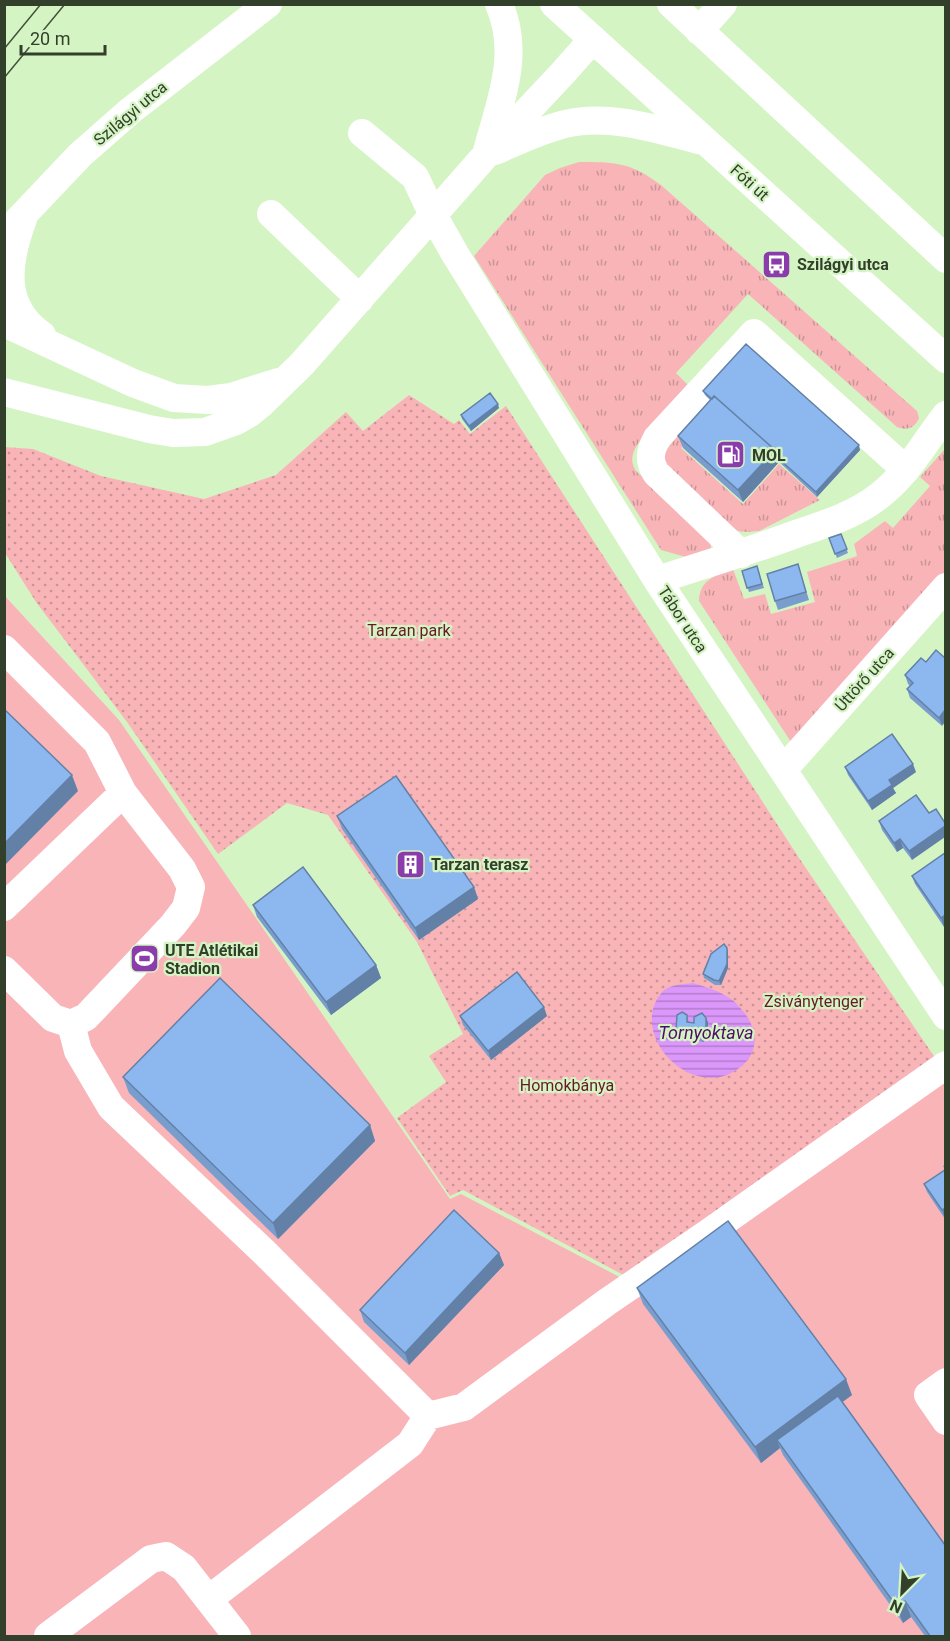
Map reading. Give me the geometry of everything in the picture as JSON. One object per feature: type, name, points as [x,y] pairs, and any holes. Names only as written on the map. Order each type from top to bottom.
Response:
[{"type":"street","name":"Szilágyi utca","points":[[4,235],[80,155],[130,111],[268,4]]},
{"type":"street","points":[[485,156],[507,78],[510,46],[506,23],[499,4]]},
{"type":"street","name":"Fóti út","points":[[554,4],[945,358]]},
{"type":"street","points":[[671,4],[945,259]]},
{"type":"street","points":[[699,30],[723,4]]},
{"type":"street","points":[[12,397],[172,433],[205,432],[236,422],[250,413],[302,364],[485,156],[593,39]]},
{"type":"street","points":[[485,156],[528,137],[566,124],[597,121],[647,127],[704,141]]},
{"type":"street","name":"Tábor utca","points":[[362,133],[415,177],[455,254],[657,580],[945,1016]]},
{"type":"street","points":[[25,214],[10,256],[8,270],[13,302],[21,317],[34,330],[76,356]]},
{"type":"street","points":[[272,214],[360,298]]},
{"type":"street","points":[[4,323],[133,383],[174,398],[208,400],[231,397],[288,378]]},
{"type":"street","points":[[741,554],[656,473],[650,457],[657,438],[754,333],[906,470]]},
{"type":"street","points":[[657,580],[741,554],[833,521],[866,505],[880,496],[906,470],[945,415]]},
{"type":"street","name":"Úttörő utca","points":[[783,770],[945,587]]},
{"type":"street","points":[[4,649],[97,742],[123,793],[182,869],[191,887],[186,908],[173,925],[86,1017],[71,1024],[53,1018],[4,970]]},
{"type":"street","points":[[4,907],[123,793]]},
{"type":"street","points":[[71,1024],[78,1051],[111,1107],[264,1252],[428,1416]]},
{"type":"street","points":[[209,1599],[410,1444],[428,1416],[464,1407],[607,1302],[945,1065]]},
{"type":"street","points":[[945,1382],[928,1395],[945,1421]]},
{"type":"street","points":[[48,1636],[151,1559],[166,1556],[184,1568],[237,1636]]},
{"type":"green space","points":[[579,162],[622,165],[650,177],[661,185],[917,411],[919,418],[915,424],[907,429],[897,427],[748,294],[676,373],[690,387],[641,439],[633,454],[633,464],[637,472],[710,541],[711,548],[709,555],[693,559],[661,550],[474,256],[545,175]]},
{"type":"green space","name":"Tarzan park","points":[[409,395],[454,424],[459,420],[470,434],[506,406],[799,858],[940,1065],[631,1279],[463,1190],[450,1196],[397,1118],[446,1082],[429,1056],[463,1034],[417,942],[328,815],[287,803],[218,854],[127,722],[36,602],[5,553],[4,447],[33,449],[101,476],[204,499],[276,475],[346,412],[363,431]]},
{"type":"green space","points":[[717,409],[681,448],[743,504],[779,464],[820,500],[759,531],[738,531],[727,526],[664,464],[665,452],[688,422]]},
{"type":"green space","points":[[945,449],[945,584],[791,742],[699,601],[702,588],[710,579],[733,569],[744,599],[765,594],[771,614],[815,602],[807,572],[857,556],[854,544],[885,521],[893,528],[930,486],[920,477]]},
{"type":"green space","points":[[4,595],[119,720],[450,1199],[461,1194],[631,1283],[945,1062],[945,1636],[5,1636]]},
{"type":"water","name":"Tornyoktava","points":[[693,983],[718,991],[733,1000],[750,1021],[755,1040],[754,1048],[745,1064],[727,1075],[711,1078],[696,1076],[681,1069],[668,1058],[653,1030],[652,1014],[661,993],[673,986]]},
{"type":"building","points":[[746,344],[859,445],[816,492],[778,458],[775,450],[714,396],[712,399],[703,391]]},
{"type":"building","points":[[490,393],[498,404],[469,426],[461,415]]},
{"type":"building","name":"MOL","points":[[714,396],[775,450],[738,490],[678,436]]},
{"type":"building","points":[[841,534],[847,549],[835,554],[829,538]]},
{"type":"building","points":[[798,564],[806,592],[775,601],[767,574]]},
{"type":"building","points":[[757,566],[762,584],[747,588],[742,571]]},
{"type":"building","points":[[936,650],[945,658],[945,710],[939,718],[907,689],[913,683],[905,675],[921,658],[926,662]]},
{"type":"building","points":[[4,709],[72,775],[4,844]]},
{"type":"building","points":[[892,734],[913,764],[889,780],[892,785],[868,801],[845,767]]},
{"type":"building","name":"Tarzan terasz","points":[[396,776],[474,887],[415,928],[337,816]]},
{"type":"building","points":[[916,795],[929,813],[936,809],[945,826],[909,851],[900,839],[894,843],[879,821]]},
{"type":"building","points":[[945,853],[945,915],[941,918],[912,876]]},
{"type":"building","points":[[303,867],[376,965],[326,1002],[253,905]]},
{"type":"building","points":[[724,944],[727,948],[727,964],[719,981],[714,980],[703,974],[711,954]]},
{"type":"building","points":[[517,972],[544,1007],[488,1051],[460,1016]]},
{"type":"building","points":[[220,978],[370,1125],[273,1223],[123,1077]]},
{"type":"building","points":[[682,1012],[687,1015],[687,1022],[694,1023],[694,1017],[702,1013],[706,1018],[706,1034],[701,1038],[693,1035],[692,1031],[684,1032],[676,1029],[677,1015]]},
{"type":"building","points":[[945,1170],[945,1208],[942,1210],[924,1184]]},
{"type":"building","points":[[454,1210],[499,1253],[405,1353],[360,1310]]},
{"type":"building","points":[[728,1221],[846,1379],[755,1447],[637,1288]]},
{"type":"building","points":[[838,1396],[945,1545],[945,1636],[930,1636],[905,1601],[897,1607],[777,1440]]},
{"type":"tram line","points":[[4,49],[41,4]]},
{"type":"tram line","points":[[4,78],[65,4]]},
{"type":"place","name":"Szilágyi utca","points":[[776,264]]},
{"type":"place","name":"MOL","points":[[731,455]]},
{"type":"place","name":"Tarzan terasz","points":[[410,864]]},
{"type":"place","name":"UTE Atlétikai Stadion","points":[[144,959]]},
{"type":"park label","name":"Zsiványtenger","points":[[814,1001]]},
{"type":"park label","name":"Homokbánya","points":[[567,1085]]}]
